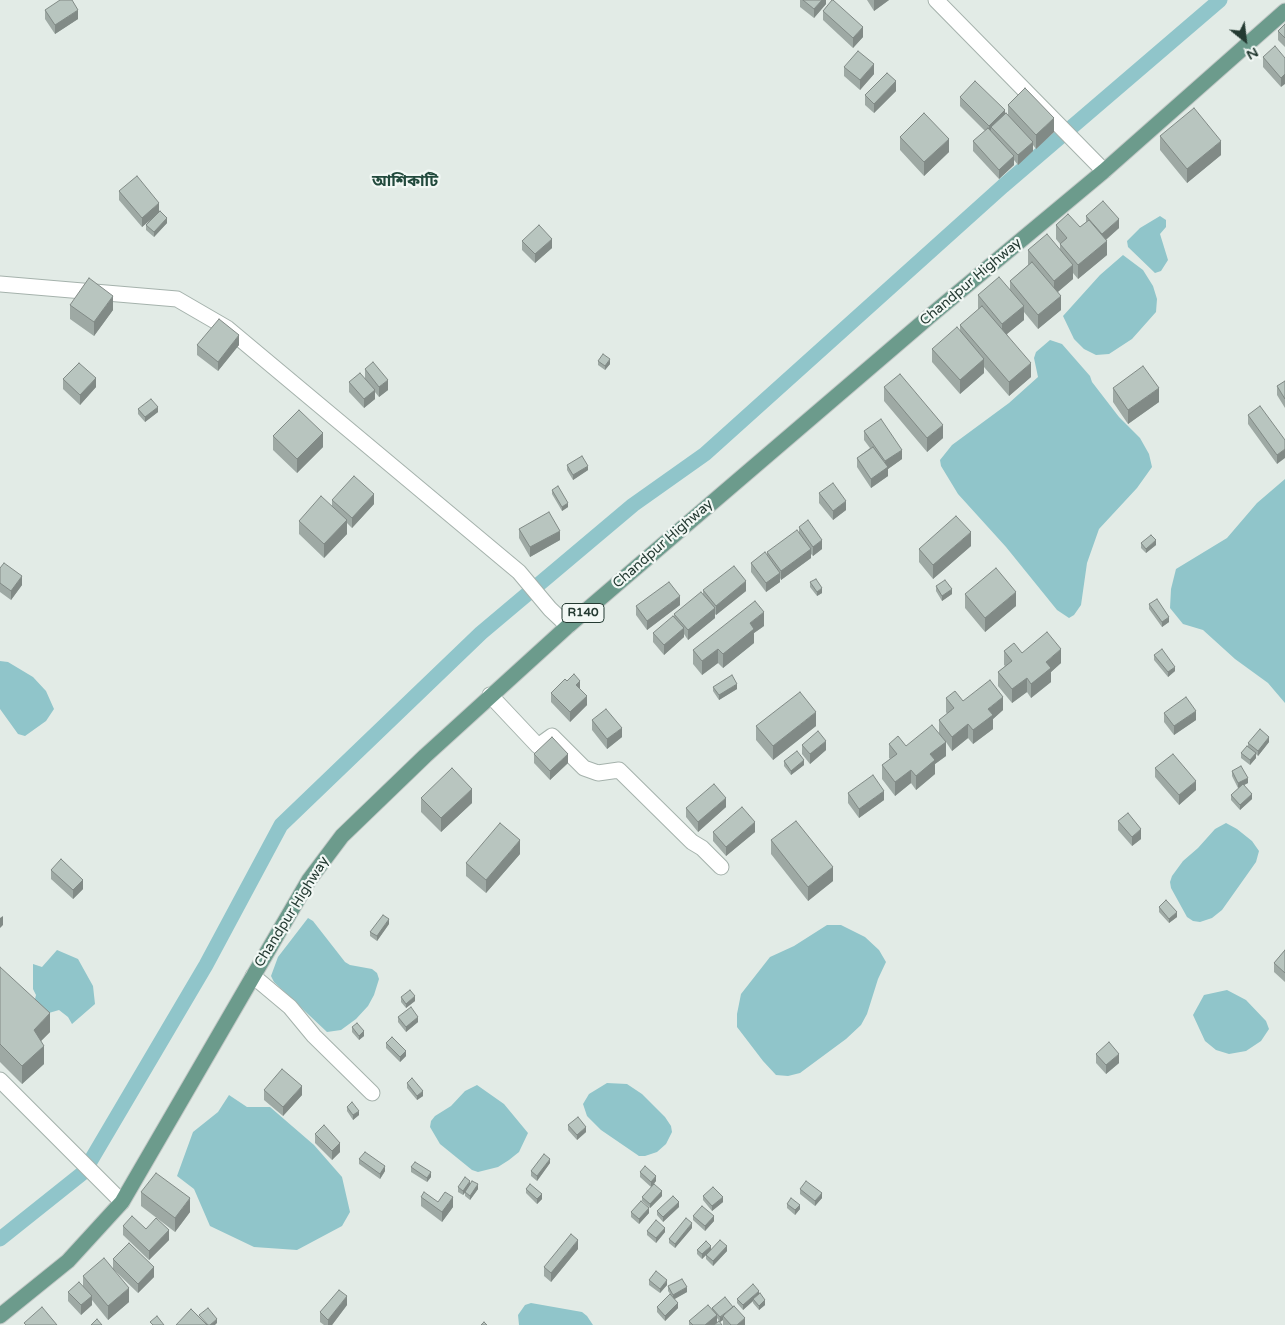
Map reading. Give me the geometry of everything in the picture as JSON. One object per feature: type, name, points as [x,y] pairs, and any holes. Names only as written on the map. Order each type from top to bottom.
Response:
[{"type":"main road","name":"Chandpur Highway","points":[[0,1316],[68,1262],[122,1202],[309,880],[342,836],[490,695],[568,626],[930,316],[1104,171],[1285,11]]},
{"type":"street","points":[[936,0],[1087,156],[1104,171]]},
{"type":"street","points":[[0,284],[177,299],[227,328],[519,572],[550,609],[568,626]]},
{"type":"street","points":[[490,695],[538,746],[552,736],[584,768],[598,773],[619,770],[692,842],[702,848],[721,867]]},
{"type":"street","points":[[253,976],[290,1008],[314,1036],[372,1093]]},
{"type":"street","points":[[0,1080],[122,1202]]},
{"type":"water","points":[[1160,216],[1166,220],[1166,227],[1160,234],[1168,260],[1161,271],[1155,273],[1128,247],[1127,241],[1140,228]]},
{"type":"water","points":[[1123,255],[1143,270],[1153,286],[1157,299],[1156,312],[1132,339],[1109,354],[1096,355],[1084,349],[1074,339],[1063,316],[1100,275]]},
{"type":"water","points":[[1050,340],[1062,344],[1090,376],[1092,382],[1119,417],[1140,438],[1149,454],[1152,467],[1137,488],[1099,529],[1087,563],[1081,605],[1074,615],[1069,618],[1057,610],[1006,547],[958,494],[941,466],[940,460],[952,445],[1009,403],[1038,377],[1034,358],[1036,352]]},
{"type":"water","points":[[1285,479],[1285,703],[1268,683],[1235,659],[1203,630],[1183,624],[1170,608],[1171,589],[1176,569],[1227,538],[1257,503]]},
{"type":"water","points":[[0,661],[8,662],[33,677],[46,691],[54,709],[46,721],[25,736],[18,734],[0,709]]},
{"type":"water","points":[[1226,823],[1252,841],[1259,851],[1256,862],[1222,910],[1212,918],[1200,922],[1193,921],[1187,917],[1171,888],[1172,876],[1183,861],[1215,829]]},
{"type":"water","points":[[308,918],[313,921],[345,962],[350,965],[372,969],[377,973],[379,979],[368,1006],[356,1019],[341,1030],[327,1032],[274,982],[271,976],[278,957]]},
{"type":"water","points":[[827,925],[841,925],[865,937],[879,950],[886,962],[878,979],[867,1014],[861,1025],[846,1039],[800,1073],[788,1076],[776,1075],[737,1027],[737,1014],[741,994],[770,957],[794,946]]},
{"type":"water","points":[[57,950],[78,959],[93,986],[95,1004],[72,1024],[68,1017],[59,1010],[42,1015],[33,1007],[36,995],[33,989],[33,964],[42,967]]},
{"type":"water","points":[[1227,990],[1246,1000],[1266,1021],[1269,1029],[1261,1041],[1246,1051],[1229,1054],[1216,1050],[1205,1041],[1193,1015],[1204,995]]},
{"type":"water","points":[[607,1083],[627,1084],[642,1094],[665,1117],[671,1126],[672,1132],[666,1144],[657,1152],[639,1156],[601,1130],[587,1116],[583,1104],[589,1094]]},
{"type":"water","points":[[477,1085],[504,1104],[528,1133],[519,1152],[509,1160],[498,1167],[478,1172],[472,1170],[440,1144],[430,1127],[431,1121],[435,1116],[451,1106],[465,1091]]},
{"type":"water","points":[[229,1095],[247,1107],[270,1107],[314,1145],[342,1177],[350,1212],[342,1226],[297,1250],[254,1247],[210,1226],[194,1189],[177,1176],[193,1132],[218,1112]]},
{"type":"water","points":[[531,1303],[582,1312],[593,1325],[519,1325],[518,1315],[525,1305]]},
{"type":"building","points":[[60,0],[72,0],[78,10],[55,25],[45,10]]},
{"type":"building","points":[[803,0],[822,0],[814,9]]},
{"type":"building","points":[[832,0],[863,27],[853,38],[823,11]]},
{"type":"building","points":[[1285,24],[1285,38],[1278,31]]},
{"type":"building","points":[[1275,46],[1285,58],[1285,74],[1281,78],[1263,57]]},
{"type":"building","points":[[858,51],[874,64],[860,80],[844,67]]},
{"type":"building","points":[[887,73],[896,81],[874,104],[865,95]]},
{"type":"building","points":[[975,81],[1005,110],[989,126],[960,97]]},
{"type":"building","points":[[1025,88],[1054,118],[1036,135],[1008,105]]},
{"type":"building","points":[[1194,108],[1221,141],[1187,169],[1160,136]]},
{"type":"building","points":[[924,113],[949,139],[924,162],[900,137]]},
{"type":"building","points":[[1006,113],[1033,142],[1018,155],[991,127]]},
{"type":"building","points":[[988,128],[1014,156],[999,170],[973,141]]},
{"type":"building","points":[[137,176],[159,203],[142,218],[119,191]]},
{"type":"building","points":[[1103,201],[1119,219],[1102,234],[1086,216]]},
{"type":"building","points":[[160,211],[167,218],[154,232],[146,225]]},
{"type":"building","points":[[1068,214],[1080,227],[1089,220],[1107,241],[1078,265],[1060,244],[1067,238],[1056,225]]},
{"type":"building","points":[[539,225],[552,239],[535,254],[522,241]]},
{"type":"building","points":[[1047,234],[1073,265],[1054,281],[1028,250]]},
{"type":"building","points":[[1032,262],[1061,296],[1038,315],[1010,281]]},
{"type":"building","points":[[999,277],[1024,306],[1002,324],[978,295]]},
{"type":"building","points":[[89,278],[113,296],[94,322],[70,305]]},
{"type":"building","points":[[982,306],[1031,363],[1009,382],[960,325]]},
{"type":"building","points":[[219,319],[239,335],[218,362],[197,345]]},
{"type":"building","points":[[957,327],[984,359],[960,380],[932,349]]},
{"type":"building","points":[[603,354],[610,359],[605,366],[598,361]]},
{"type":"building","points":[[373,362],[388,380],[379,387],[365,369]]},
{"type":"building","points":[[79,363],[96,378],[80,395],[63,379]]},
{"type":"building","points":[[1143,366],[1159,388],[1128,410],[1113,388]]},
{"type":"building","points":[[360,373],[375,390],[364,399],[349,382]]},
{"type":"building","points":[[900,374],[943,425],[927,438],[884,387]]},
{"type":"building","points":[[1285,381],[1285,399],[1277,386]]},
{"type":"building","points":[[151,399],[158,407],[145,417],[138,409]]},
{"type":"building","points":[[1260,406],[1285,440],[1285,449],[1277,455],[1248,415]]},
{"type":"building","points":[[299,410],[323,433],[297,459],[273,436]]},
{"type":"building","points":[[881,419],[902,450],[885,461],[864,431]]},
{"type":"building","points":[[873,447],[888,467],[871,479],[857,458]]},
{"type":"building","points":[[582,456],[588,466],[573,475],[567,465]]},
{"type":"building","points":[[354,476],[374,494],[352,518],[332,500]]},
{"type":"building","points":[[833,483],[846,501],[833,511],[819,493]]},
{"type":"building","points":[[558,486],[568,503],[562,507],[552,490]]},
{"type":"building","points":[[321,496],[347,520],[324,544],[299,521]]},
{"type":"building","points":[[549,512],[560,531],[530,547],[519,529]]},
{"type":"building","points":[[956,516],[971,532],[933,565],[919,549]]},
{"type":"building","points":[[808,520],[822,540],[813,547],[799,527]]},
{"type":"building","points":[[797,530],[811,549],[781,571],[767,552]]},
{"type":"building","points":[[1151,535],[1156,540],[1146,549],[1141,543]]},
{"type":"building","points":[[765,552],[780,573],[766,583],[751,563]]},
{"type":"building","points":[[4,563],[22,576],[11,591],[0,583],[0,568]]},
{"type":"building","points":[[734,566],[746,581],[716,606],[703,590]]},
{"type":"building","points":[[996,568],[1016,592],[985,618],[965,594]]},
{"type":"building","points":[[816,579],[822,588],[817,592],[810,582]]},
{"type":"building","points":[[945,580],[952,589],[942,596],[936,586]]},
{"type":"building","points":[[669,582],[680,596],[647,621],[636,606]]},
{"type":"building","points":[[701,592],[715,608],[688,630],[674,614]]},
{"type":"building","points":[[1157,599],[1169,617],[1162,622],[1149,604]]},
{"type":"building","points":[[755,601],[764,612],[750,623],[754,629],[723,654],[718,649],[702,661],[693,650]]},
{"type":"building","points":[[673,616],[684,628],[664,645],[653,633]]},
{"type":"building","points":[[1047,632],[1061,649],[1046,662],[1051,668],[1031,684],[1027,678],[1012,689],[998,672],[1012,661],[1004,651],[1014,643],[1022,653]]},
{"type":"building","points":[[1162,649],[1175,667],[1168,672],[1154,655]]},
{"type":"building","points":[[574,674],[580,681],[576,685],[587,696],[570,712],[551,693],[565,679],[567,681]]},
{"type":"building","points":[[732,675],[737,684],[719,695],[713,687]]},
{"type":"building","points":[[990,680],[1003,697],[988,709],[993,715],[973,730],[968,724],[952,737],[939,720],[954,708],[946,698],[955,691],[963,701]]},
{"type":"building","points":[[800,692],[816,712],[773,746],[756,726]]},
{"type":"building","points":[[1186,697],[1196,711],[1174,726],[1164,713]]},
{"type":"building","points":[[606,709],[622,728],[607,739],[592,720]]},
{"type":"building","points":[[932,725],[946,742],[930,754],[935,760],[916,776],[911,770],[895,782],[882,765],[897,754],[889,744],[898,736],[906,746]]},
{"type":"building","points":[[1260,729],[1269,737],[1258,751],[1248,743]]},
{"type":"building","points":[[818,731],[826,741],[810,754],[802,745]]},
{"type":"building","points":[[552,737],[568,754],[550,771],[534,754]]},
{"type":"building","points":[[1247,746],[1256,753],[1250,760],[1241,753]]},
{"type":"building","points":[[797,751],[804,760],[791,771],[784,761]]},
{"type":"building","points":[[1173,754],[1196,781],[1179,795],[1155,768]]},
{"type":"building","points":[[1241,766],[1248,778],[1238,783],[1232,771]]},
{"type":"building","points":[[452,768],[472,789],[441,818],[421,798]]},
{"type":"building","points":[[873,775],[884,791],[859,809],[848,793]]},
{"type":"building","points":[[714,784],[726,798],[698,822],[686,808]]},
{"type":"building","points":[[1243,784],[1252,794],[1240,805],[1231,795]]},
{"type":"building","points":[[742,807],[755,822],[726,847],[713,832]]},
{"type":"building","points":[[1128,813],[1141,829],[1132,837],[1118,821]]},
{"type":"building","points":[[796,821],[833,867],[808,887],[771,840]]},
{"type":"building","points":[[500,823],[520,840],[486,880],[466,863]]},
{"type":"building","points":[[61,859],[83,880],[73,890],[51,870]]},
{"type":"building","points":[[1166,900],[1177,912],[1169,919],[1159,907]]},
{"type":"building","points":[[383,915],[389,919],[377,936],[370,932]]},
{"type":"building","points":[[1285,950],[1285,973],[1274,963]]},
{"type":"building","points":[[0,967],[50,1013],[34,1030],[44,1046],[22,1066],[0,1044]]},
{"type":"building","points":[[410,990],[415,996],[406,1004],[401,997]]},
{"type":"building","points":[[411,1007],[418,1017],[406,1027],[398,1017]]},
{"type":"building","points":[[357,1023],[364,1031],[359,1036],[352,1027]]},
{"type":"building","points":[[392,1037],[406,1051],[400,1057],[386,1043]]},
{"type":"building","points":[[1109,1042],[1119,1054],[1106,1065],[1096,1054]]},
{"type":"building","points":[[282,1069],[302,1086],[283,1107],[264,1090]]},
{"type":"building","points":[[412,1078],[423,1091],[417,1096],[407,1083]]},
{"type":"building","points":[[352,1102],[359,1111],[353,1115],[347,1107]]},
{"type":"building","points":[[578,1117],[586,1127],[577,1135],[568,1125]]},
{"type":"building","points":[[324,1125],[340,1143],[332,1151],[315,1134]]},
{"type":"building","points":[[365,1152],[385,1166],[380,1174],[359,1159]]},
{"type":"building","points":[[544,1154],[550,1159],[537,1176],[531,1171]]},
{"type":"building","points":[[415,1162],[431,1172],[427,1178],[411,1167]]},
{"type":"building","points":[[645,1166],[656,1176],[651,1182],[640,1172]]},
{"type":"building","points":[[156,1173],[190,1198],[175,1218],[141,1192]]},
{"type":"building","points":[[465,1177],[470,1181],[463,1191],[458,1187]]},
{"type":"building","points":[[472,1181],[478,1184],[470,1196],[465,1192]]},
{"type":"building","points":[[806,1181],[822,1193],[815,1201],[800,1189]]},
{"type":"building","points":[[530,1184],[542,1194],[537,1199],[526,1189]]},
{"type":"building","points":[[654,1184],[662,1191],[650,1204],[642,1197]]},
{"type":"building","points":[[713,1187],[723,1197],[712,1206],[703,1196]]},
{"type":"building","points":[[424,1192],[438,1202],[445,1192],[453,1197],[442,1212],[421,1197]]},
{"type":"building","points":[[673,1196],[679,1202],[663,1217],[657,1211]]},
{"type":"building","points":[[791,1198],[800,1205],[795,1210],[787,1204]]},
{"type":"building","points":[[641,1201],[649,1208],[639,1219],[631,1212]]},
{"type":"building","points":[[702,1206],[714,1216],[705,1226],[693,1216]]},
{"type":"building","points":[[132,1216],[146,1229],[156,1218],[169,1230],[149,1251],[123,1226]]},
{"type":"building","points":[[686,1218],[692,1223],[675,1244],[669,1239]]},
{"type":"building","points":[[656,1220],[665,1228],[656,1238],[647,1231]]},
{"type":"building","points":[[571,1234],[578,1240],[551,1273],[544,1267]]},
{"type":"building","points":[[720,1240],[727,1246],[713,1261],[706,1255]]},
{"type":"building","points":[[706,1241],[711,1246],[702,1254],[697,1250]]},
{"type":"building","points":[[129,1243],[154,1267],[138,1284],[113,1259]]},
{"type":"building","points":[[104,1258],[129,1288],[108,1306],[83,1276]]},
{"type":"building","points":[[656,1271],[667,1280],[660,1289],[649,1280]]},
{"type":"building","points":[[682,1279],[687,1287],[673,1295],[668,1286]]},
{"type":"building","points":[[79,1282],[92,1296],[81,1305],[68,1292]]},
{"type":"building","points":[[753,1284],[759,1291],[743,1305],[737,1299]]},
{"type":"building","points":[[339,1290],[347,1296],[328,1320],[320,1312]]},
{"type":"building","points":[[760,1293],[765,1300],[759,1306],[753,1299]]},
{"type":"building","points":[[670,1294],[678,1303],[665,1316],[657,1307]]},
{"type":"building","points":[[725,1297],[733,1307],[720,1317],[712,1308]]},
{"type":"building","points":[[708,1305],[717,1315],[705,1325],[693,1325],[689,1321]]},
{"type":"building","points":[[734,1306],[745,1318],[737,1325],[731,1325],[723,1316]]},
{"type":"building","points":[[42,1307],[57,1325],[26,1325],[24,1323]]},
{"type":"building","points":[[208,1308],[217,1319],[210,1325],[199,1315]]},
{"type":"building","points":[[191,1309],[207,1325],[176,1325]]},
{"type":"building","points":[[157,1316],[164,1325],[153,1325],[150,1322]]},
{"type":"building","points":[[97,1319],[102,1325],[91,1325]]},
{"type":"building","points":[[719,1321],[722,1325],[714,1325]]},
{"type":"waterway","points":[[0,1239],[84,1172],[206,965],[281,825],[481,633],[633,505],[705,454],[1003,186],[1220,0]]},
{"type":"district","name":"আশিকাটি","points":[[405,182]]}]
